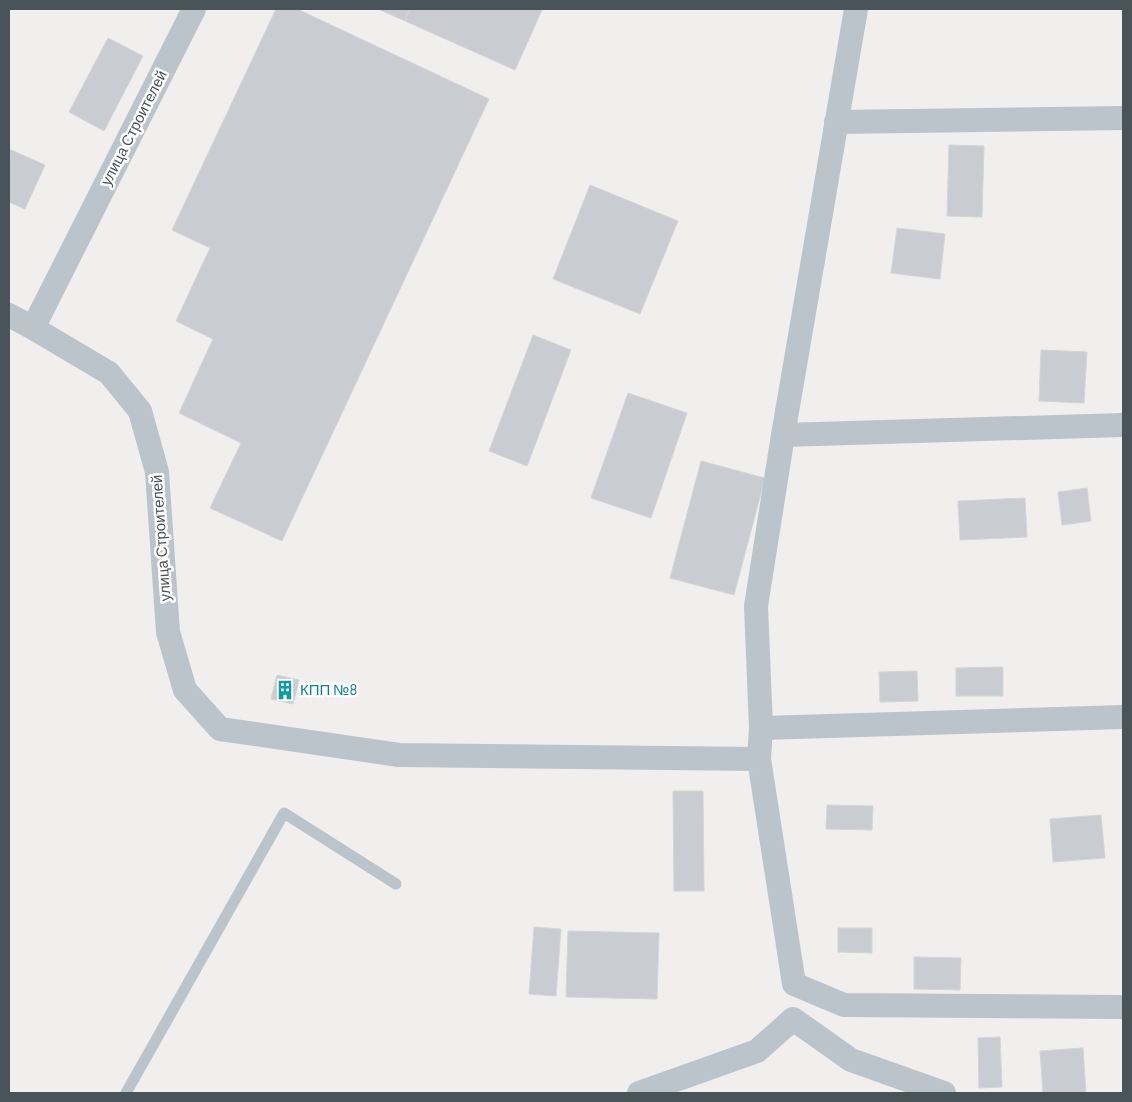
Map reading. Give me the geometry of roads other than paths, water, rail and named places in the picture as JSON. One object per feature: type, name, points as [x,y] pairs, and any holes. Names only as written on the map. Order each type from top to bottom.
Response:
[{"type":"street","name":"улица Строителей","points":[[33,328],[194,9]]},
{"type":"street","points":[[640,1093],[757,1051],[793,1019],[794,984],[759,759],[761,728],[756,606],[783,435],[856,9]]},
{"type":"street","points":[[836,122],[1123,118]]},
{"type":"street","name":"улица Строителей","points":[[9,316],[109,373],[140,411],[157,472],[168,632],[185,690],[220,729],[400,755],[759,759]]},
{"type":"street","points":[[783,435],[1123,425]]},
{"type":"street","points":[[761,728],[1123,717]]},
{"type":"street","points":[[794,984],[844,1005],[1123,1007]]},
{"type":"street","points":[[793,1019],[851,1060],[944,1093]]},
{"type":"lane","points":[[126,1093],[284,813],[396,884]]},
{"type":"place","name":"КПП №8","points":[[285,690]]}]
